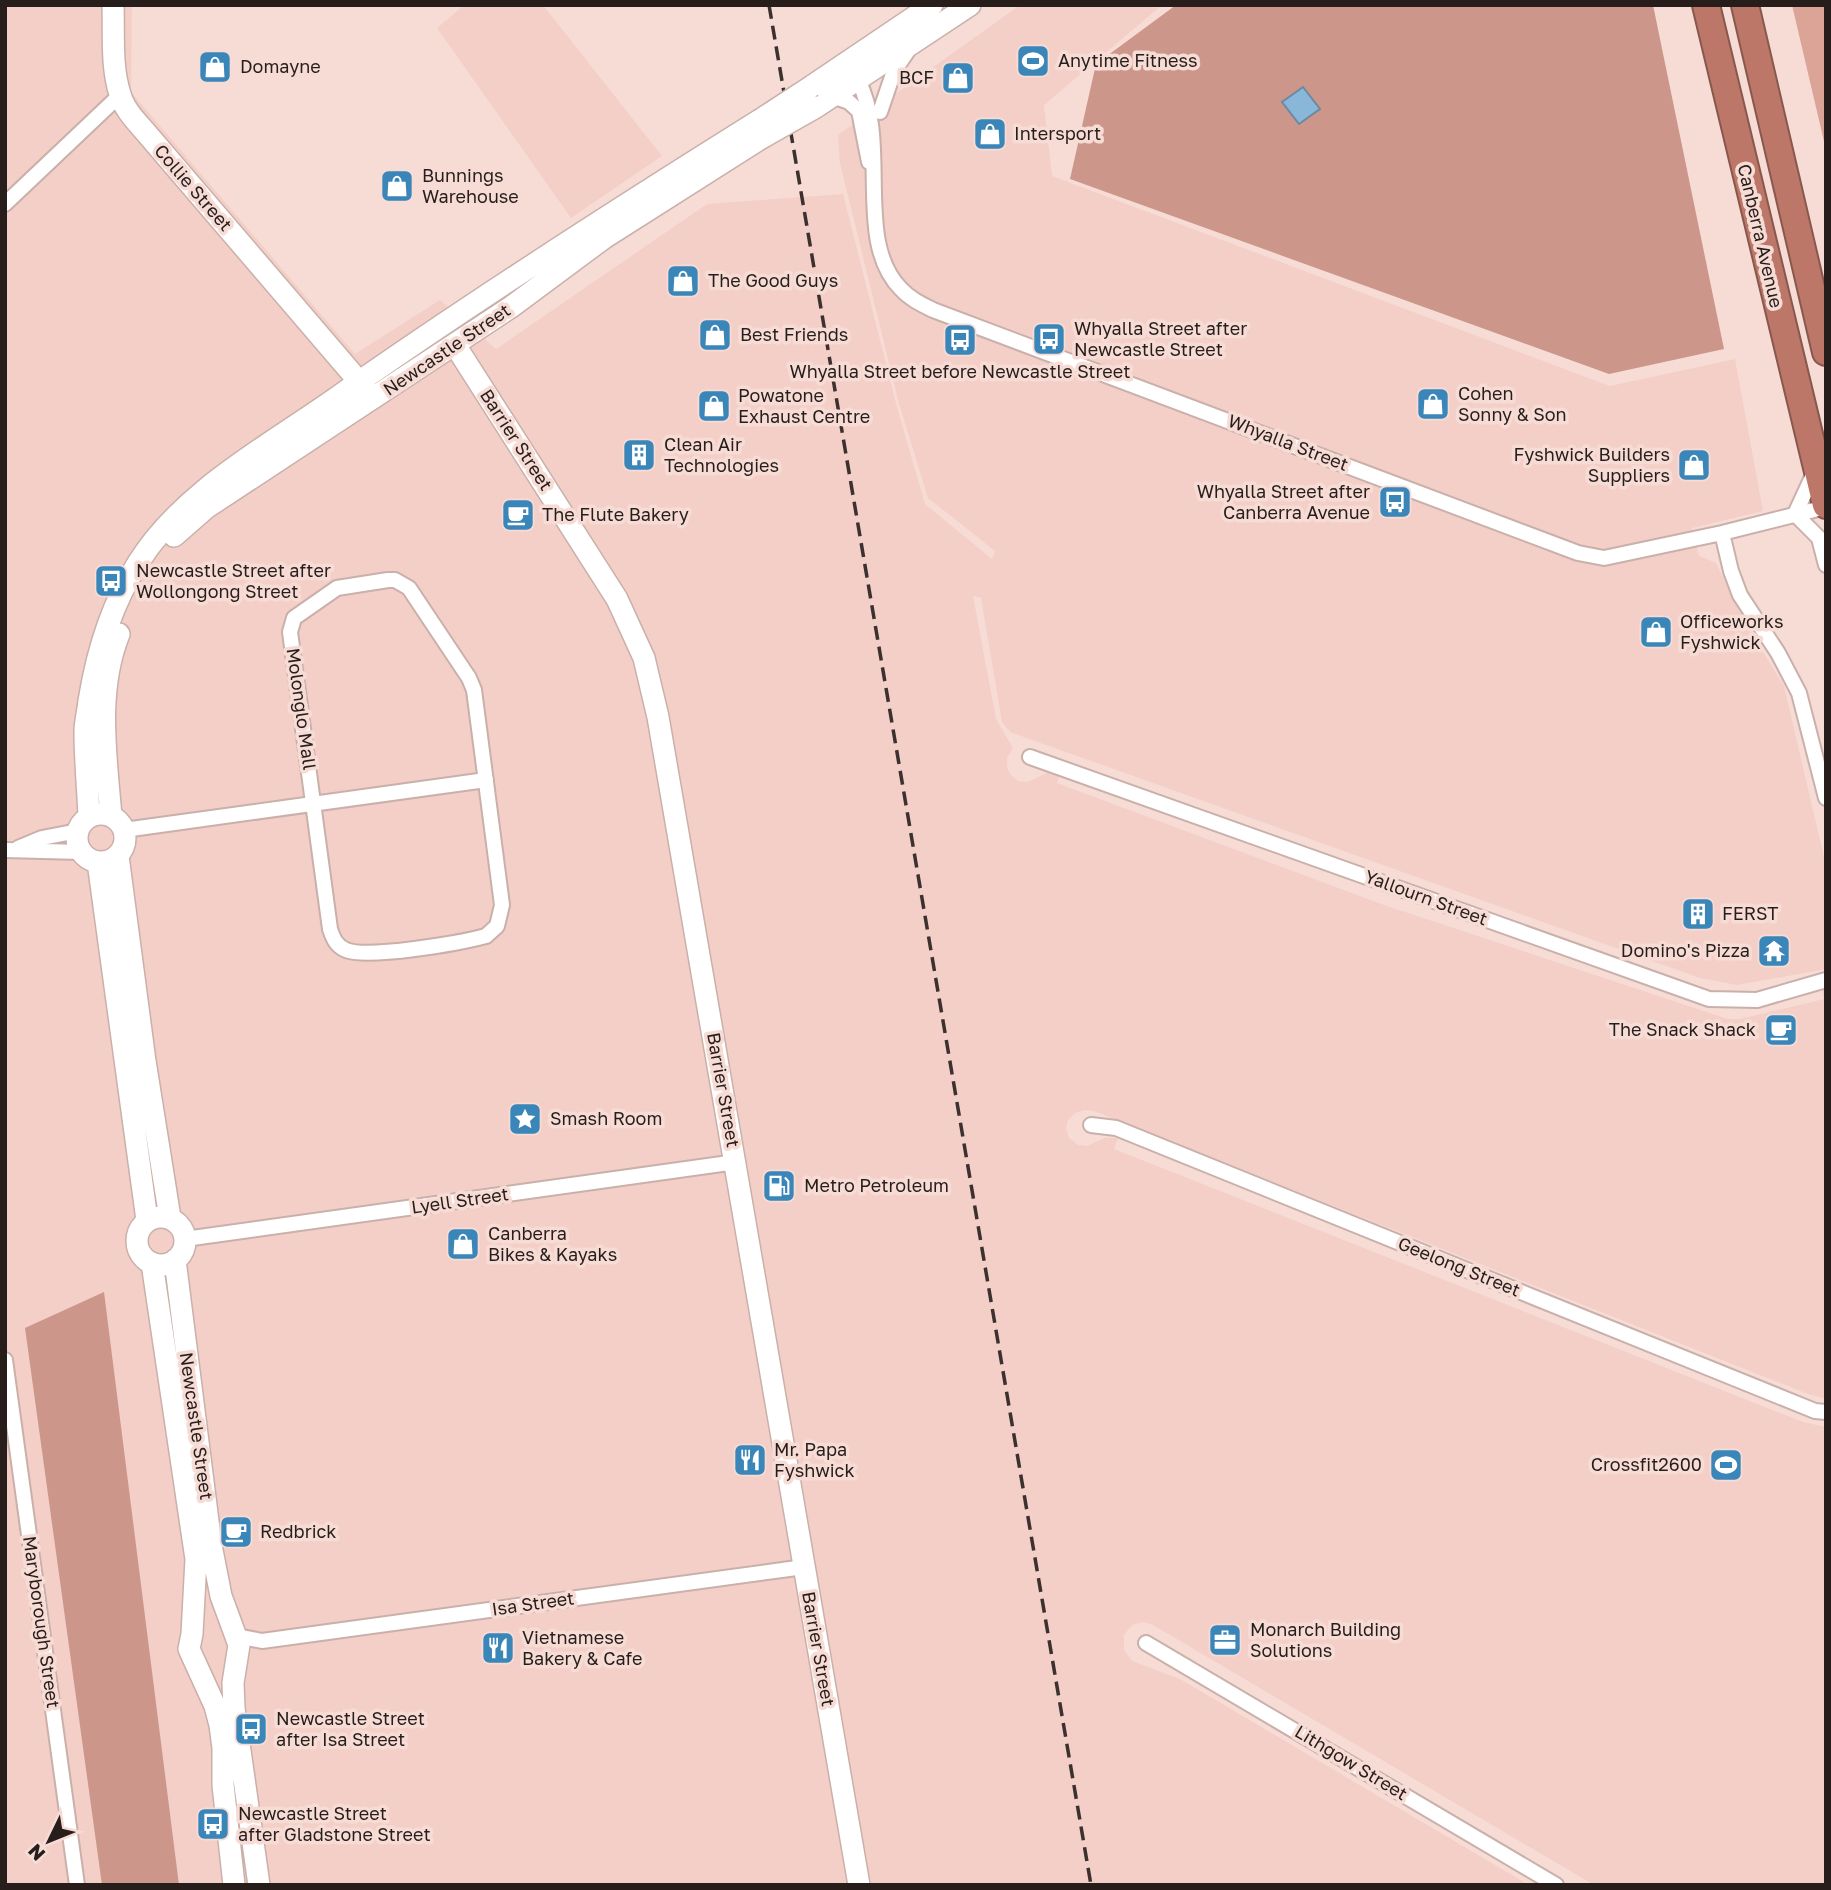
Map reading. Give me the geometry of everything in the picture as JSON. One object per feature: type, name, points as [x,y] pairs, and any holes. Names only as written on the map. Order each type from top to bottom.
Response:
[{"type":"highway","name":"Canberra Avenue","points":[[1706,5],[1826,506]]},
{"type":"highway","points":[[1745,5],[1826,352]]},
{"type":"main road","points":[[113,5],[115,63],[120,95]]},
{"type":"main road","name":"Newcastle Street","points":[[858,68],[912,45],[970,5]]},
{"type":"main road","name":"Newcastle Street","points":[[147,1220],[85,730],[93,676],[106,629],[123,589],[139,562],[166,525],[201,493],[428,332],[533,263],[820,96],[858,68],[930,7]]},
{"type":"main road","name":"Collie Street","points":[[120,95],[138,123],[374,399]]},
{"type":"main road","name":"Newcastle Street","points":[[170,1218],[144,1053],[100,838],[103,720],[107,683],[115,642],[131,603],[150,569],[175,535],[206,508],[529,295],[604,238],[762,128]]},
{"type":"main road","points":[[388,362],[438,339],[455,345],[458,332],[466,321],[533,263]]},
{"type":"main road","name":"Barrier Street","points":[[455,345],[617,599],[644,658],[658,717],[736,1162],[859,1885]]},
{"type":"main road","points":[[158,1216],[170,1218],[181,1227],[185,1239],[181,1253],[175,1261],[163,1265],[152,1263],[141,1255],[137,1243],[139,1230],[147,1220],[158,1216]]},
{"type":"main road","name":"Newcastle Street","points":[[175,1261],[211,1545],[221,1596],[237,1645],[233,1683],[234,1708],[259,1885]]},
{"type":"main road","name":"Newcastle Street","points":[[152,1263],[196,1559],[189,1649],[215,1706],[220,1725],[223,1785],[234,1885]]},
{"type":"main road","points":[[192,1634],[201,1625],[213,1621],[225,1624],[237,1645],[230,1666],[218,1671],[208,1671],[197,1665]]},
{"type":"street","name":"Whyalla Street","points":[[874,140],[894,71],[912,45]]},
{"type":"street","name":"Whyalla Street","points":[[858,68],[878,92],[880,112]]},
{"type":"street","name":"Whyalla Street","points":[[858,68],[874,140],[877,235],[886,268],[900,289],[933,310],[1578,553],[1604,558],[1722,533],[1826,506]]},
{"type":"street","points":[[5,204],[120,95]]},
{"type":"street","name":"Whyalla Street","points":[[820,96],[849,102],[859,111],[874,180]]},
{"type":"street","points":[[1817,466],[1795,514],[1819,538],[1826,565]]},
{"type":"street","points":[[1722,533],[1740,595],[1778,653],[1800,693],[1826,798]]},
{"type":"street","name":"Molonglo Mall","points":[[388,580],[403,583],[469,678],[474,691],[502,905],[497,926],[486,936],[473,939],[372,953],[348,951],[334,940],[330,929],[314,804],[291,624],[300,614],[337,589],[388,580]]},
{"type":"street","name":"Yallourn Street","points":[[1030,757],[1709,999],[1757,1000],[1826,980]]},
{"type":"street","points":[[11,849],[46,852],[100,838],[486,780]]},
{"type":"street","points":[[11,849],[42,838],[100,838]]},
{"type":"street","name":"Geelong Street","points":[[1091,1125],[1116,1128],[1805,1407],[1826,1412]]},
{"type":"street","name":"Lyell Street","points":[[185,1239],[736,1162]]},
{"type":"street","name":"Maryborough Street","points":[[5,1360],[77,1885]]},
{"type":"street","name":"Isa Street","points":[[237,1645],[804,1567]]},
{"type":"street","name":"Lithgow Street","points":[[1146,1643],[1556,1885]]},
{"type":"shaded area","points":[[5,5],[132,5],[131,92],[355,354],[440,300],[496,349],[707,204],[843,194],[897,407],[925,504],[992,559],[995,551],[928,498],[899,404],[840,163],[838,135],[1020,5],[1162,5],[1044,105],[1052,176],[1610,386],[1735,359],[1763,511],[1692,528],[1699,556],[1716,563],[1749,629],[1784,686],[1826,866],[1826,969],[1737,985],[1700,978],[1010,732],[1002,722],[981,598],[973,596],[996,719],[1013,748],[1007,758],[1007,768],[1018,781],[1028,782],[1047,773],[1060,774],[1057,783],[1384,905],[1728,1019],[1740,1019],[1824,999],[1822,990],[1826,989],[1826,1399],[1094,1111],[1075,1113],[1068,1120],[1066,1128],[1069,1138],[1078,1145],[1087,1146],[1105,1138],[1118,1139],[1114,1149],[1803,1422],[1826,1427],[1826,1885],[1594,1885],[1153,1625],[1143,1622],[1132,1625],[1124,1635],[1124,1650],[1132,1661],[1180,1679],[1529,1885],[5,1885]]},
{"type":"shaded area","points":[[464,5],[543,5],[662,156],[571,218],[437,28]]},
{"type":"shaded area","points":[[1176,5],[1653,5],[1724,349],[1609,374],[1070,179],[1096,64]]},
{"type":"shaded area","points":[[1792,5],[1826,5],[1826,150]]},
{"type":"shaded area","points":[[104,1292],[179,1885],[102,1885],[25,1328]]},
{"type":"water","points":[[1303,87],[1320,109],[1299,124],[1282,102]]},
{"type":"railway","points":[[769,5],[1091,1885]]},
{"type":"place","name":"Anytime Fitness","points":[[1033,61]]},
{"type":"place","name":"Domayne","points":[[215,67]]},
{"type":"place","name":"BCF","points":[[958,78]]},
{"type":"place","name":"Intersport","points":[[990,134]]},
{"type":"place","name":"Bunnings Warehouse","points":[[397,186]]},
{"type":"place","name":"The Good Guys","points":[[683,281]]},
{"type":"place","name":"Best Friends","points":[[715,335]]},
{"type":"place","name":"Whyalla Street after Newcastle Street","points":[[1049,339]]},
{"type":"place","name":"Whyalla Street before Newcastle Street","points":[[960,340]]},
{"type":"place","name":"Cohen Sonny & Son","points":[[1433,404]]},
{"type":"place","name":"Powatone Exhaust Centre","points":[[714,406]]},
{"type":"place","name":"Clean Air Technologies","points":[[639,455]]},
{"type":"place","name":"Fyshwick Builders Suppliers","points":[[1694,465]]},
{"type":"place","name":"Whyalla Street after Canberra Avenue","points":[[1395,502]]},
{"type":"place","name":"The Flute Bakery","points":[[518,515]]},
{"type":"place","name":"Newcastle Street after Wollongong Street","points":[[111,581]]},
{"type":"place","name":"Officeworks Fyshwick","points":[[1656,632]]},
{"type":"place","name":"FERST","points":[[1698,914]]},
{"type":"place","name":"Domino's Pizza","points":[[1774,951]]},
{"type":"place","name":"The Snack Shack","points":[[1781,1030]]},
{"type":"place","name":"Smash Room","points":[[525,1119]]},
{"type":"place","name":"Metro Petroleum","points":[[779,1186]]},
{"type":"place","name":"Canberra Bikes & Kayaks","points":[[463,1244]]},
{"type":"place","name":"Mr. Papa Fyshwick","points":[[750,1460]]},
{"type":"place","name":"Crossfit2600","points":[[1726,1465]]},
{"type":"place","name":"Redbrick","points":[[236,1532]]},
{"type":"place","name":"Monarch Building Solutions","points":[[1225,1640]]},
{"type":"place","name":"Vietnamese Bakery & Cafe","points":[[498,1648]]},
{"type":"place","name":"Newcastle Street after Isa Street","points":[[251,1729]]},
{"type":"place","name":"Newcastle Street after Gladstone Street","points":[[213,1824]]}]
